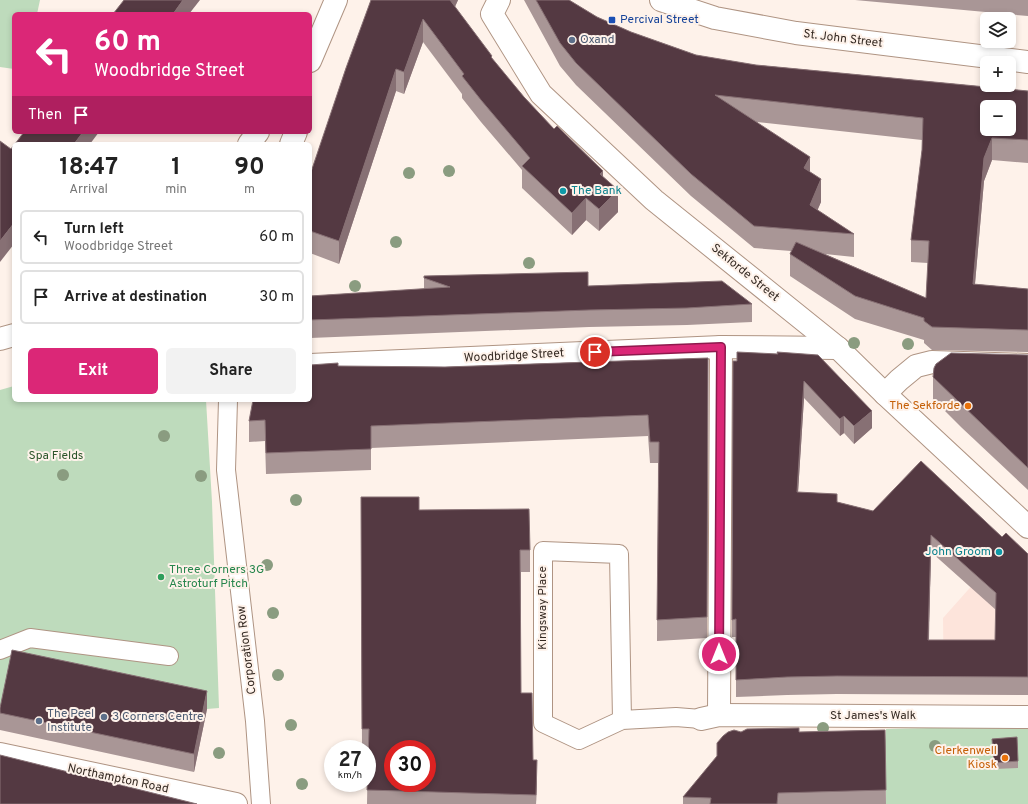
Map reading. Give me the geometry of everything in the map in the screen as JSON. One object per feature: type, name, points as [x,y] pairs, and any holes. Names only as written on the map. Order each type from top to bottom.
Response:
[{"type":"street","points":[[312,56],[336,0]]},
{"type":"street","name":"Sekforde Street","points":[[499,0],[492,14],[541,94],[654,200],[838,348],[885,394],[1028,527]]},
{"type":"street","name":"St. John Street","points":[[661,0],[715,18],[796,33],[1028,62]]},
{"type":"street","points":[[0,339],[12,336]]},
{"type":"street","points":[[710,717],[721,347]]},
{"type":"street","name":"Woodbridge Street","points":[[312,365],[721,347],[838,348]]},
{"type":"street","points":[[885,394],[916,366],[932,362],[1028,364]]},
{"type":"street","name":"St James's Walk","points":[[710,717],[1028,717]]},
{"type":"street","name":"Northampton Road","points":[[0,754],[236,804]]},
{"type":"lane","name":"Corporation Row","points":[[228,402],[226,470],[255,721],[260,804]]},
{"type":"lane","name":"Kingsway Place","points":[[622,720],[618,554],[543,551],[542,723],[579,740],[622,720],[710,717]]},
{"type":"lane","points":[[0,650],[30,638],[169,656]]},
{"type":"shaded area","points":[[1028,571],[1028,695],[944,694],[943,618],[976,581]]},
{"type":"green space","points":[[0,0],[40,0],[37,12],[12,12],[12,69],[0,67]]},
{"type":"green space","name":"Spa Fields","points":[[12,387],[12,402],[206,402],[212,502],[219,708],[0,726],[0,390]]},
{"type":"green space","points":[[1028,727],[1028,804],[886,804],[886,729]]},
{"type":"building","points":[[124,0],[183,0],[174,12],[115,12]]},
{"type":"building","points":[[371,0],[450,0],[492,56],[491,57],[524,97],[554,129],[557,126],[603,171],[600,174],[618,190],[599,209],[586,198],[572,213],[522,166],[530,158],[462,76],[464,74],[423,19],[404,72],[396,69],[339,241],[312,232],[312,169]]},
{"type":"building","points":[[536,0],[569,0],[597,17],[631,32],[696,55],[756,65],[980,86],[980,92],[1016,92],[1016,90],[1028,91],[1028,140],[992,138],[984,158],[973,284],[1028,289],[1028,330],[932,327],[924,321],[924,318],[855,296],[790,254],[796,242],[926,298],[929,241],[911,240],[922,150],[923,118],[715,95],[810,157],[804,168],[821,179],[810,205],[854,234],[754,226],[691,174],[576,63],[560,43]]},
{"type":"building","points":[[22,134],[82,134],[76,142],[16,142]]},
{"type":"building","points":[[0,141],[11,149],[12,148],[12,226],[0,241]]},
{"type":"building","points":[[588,272],[588,286],[722,281],[752,304],[687,308],[312,320],[312,296],[450,287],[424,278],[424,276]]},
{"type":"building","points":[[737,352],[778,354],[777,352],[818,355],[872,411],[854,426],[844,416],[840,419],[804,381],[797,492],[837,494],[837,502],[873,511],[921,461],[1002,537],[1006,533],[1028,554],[1028,677],[837,676],[736,680],[736,619],[732,620],[733,361],[737,361]],"holes":[[[931,535],[996,593],[995,640],[928,640]]]},
{"type":"building","points":[[951,353],[1028,355],[1028,468],[933,377],[936,364]]},
{"type":"building","points":[[708,358],[707,617],[657,620],[659,442],[650,442],[648,415],[371,426],[371,449],[266,453],[265,420],[249,421],[253,402],[312,402],[312,365],[338,363],[338,366],[445,367]]},
{"type":"building","points":[[361,497],[419,497],[419,510],[529,509],[530,550],[520,550],[521,693],[532,693],[533,760],[537,760],[536,795],[435,792],[436,792],[436,740],[384,740],[384,791],[376,790],[376,740],[369,740],[369,729],[362,729]]},
{"type":"building","name":"3 Corners Centre","points":[[12,650],[207,691],[194,754],[0,713]]},
{"type":"building","points":[[799,728],[799,732],[885,730],[886,790],[778,793],[777,804],[710,804],[711,798],[683,797],[717,756],[717,743],[728,732],[734,730],[741,732],[747,729]]},
{"type":"building","points":[[1017,737],[1018,761],[994,763],[992,739]]},
{"type":"building","points":[[0,755],[197,804],[0,804]]},
{"type":"place","name":"Percival Street","points":[[612,20]]},
{"type":"place","name":"Oxand","points":[[572,40]]},
{"type":"place","name":"The Bank","points":[[563,191]]},
{"type":"place","name":"The Sekforde","points":[[968,406]]},
{"type":"place","name":"John Groom","points":[[999,552]]},
{"type":"place","name":"Three Corners 3G Astroturf Pitch","points":[[161,577]]},
{"type":"place","name":"3 Corners Centre","points":[[104,717]]},
{"type":"place","name":"The Peel Institute","points":[[39,721]]},
{"type":"place","name":"Clerkenwell Kiosk","points":[[1005,758]]},
{"type":"route","points":[[595,352],[721,347],[719,654]]}]
